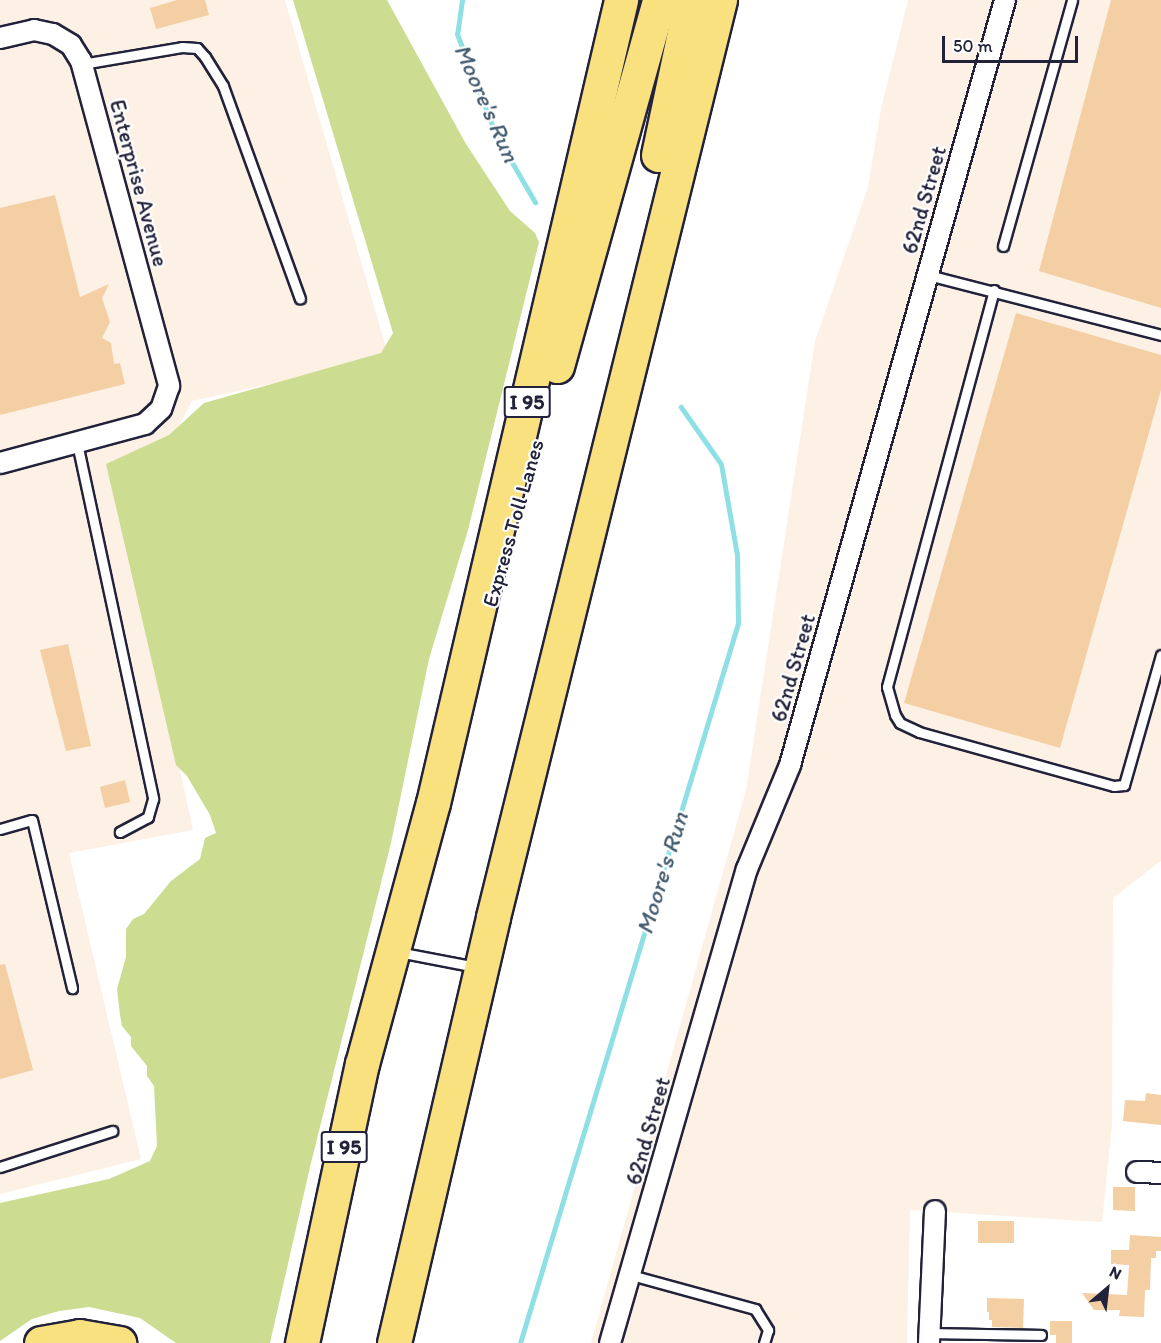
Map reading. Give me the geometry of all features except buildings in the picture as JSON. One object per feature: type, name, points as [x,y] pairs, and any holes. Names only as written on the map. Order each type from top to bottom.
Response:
[{"type":"highway","name":"I 95","points":[[302,1343],[362,1064],[433,803],[621,0]]},
{"type":"highway","name":"Express Toll Lanes","points":[[433,803],[659,0]]},
{"type":"highway","points":[[643,306],[652,195],[691,0]]},
{"type":"highway","points":[[394,1343],[481,969],[720,0]]},
{"type":"highway","points":[[41,1343],[79,1336],[119,1343]]},
{"type":"street","name":"62nd Street","points":[[610,1343],[747,869],[790,765],[1005,0]]},
{"type":"street","name":"Enterprise Avenue","points":[[0,38],[23,32],[45,32],[71,45],[82,64],[169,386],[161,409],[145,424],[77,443]]},
{"type":"street","points":[[0,463],[77,443]]},
{"type":"street","points":[[1137,1172],[1161,1173]]},
{"type":"street","points":[[929,1338],[935,1211]]},
{"type":"lane","points":[[1003,246],[1072,0]]},
{"type":"lane","points":[[82,64],[182,47],[197,48],[223,86],[300,299]]},
{"type":"lane","points":[[928,275],[1161,334]]},
{"type":"lane","points":[[994,290],[887,687],[895,715],[900,723],[919,732],[1114,786],[1124,785],[1161,655]]},
{"type":"lane","points":[[77,443],[153,799],[148,817],[120,832]]},
{"type":"lane","points":[[0,829],[32,820],[72,988]]},
{"type":"lane","points":[[393,951],[481,969]]},
{"type":"lane","points":[[0,1167],[112,1131]]},
{"type":"lane","points":[[631,1275],[755,1309],[768,1330],[764,1343]]},
{"type":"lane","points":[[929,1338],[1041,1335]]},
{"type":"shaded area","points":[[0,0],[285,0],[389,358],[192,401],[173,437],[115,466],[193,830],[69,853],[141,1159],[0,1194]]},
{"type":"shaded area","points":[[908,0],[1161,0],[1161,861],[1113,898],[1112,1126],[1102,1222],[910,1210],[907,1343],[591,1343],[746,790],[815,341],[868,187],[881,109]]},
{"type":"green space","points":[[293,0],[387,0],[466,144],[510,211],[535,233],[539,242],[468,530],[429,659],[391,843],[310,1167],[270,1343],[176,1343],[140,1318],[89,1307],[59,1311],[32,1319],[0,1341],[0,1203],[109,1179],[150,1161],[157,1146],[154,1086],[147,1076],[147,1066],[131,1046],[131,1037],[122,1026],[120,1015],[117,989],[126,957],[126,929],[133,919],[144,914],[171,881],[200,859],[205,838],[216,833],[210,815],[187,776],[176,765],[106,464],[169,435],[204,403],[381,353],[393,333]]},
{"type":"waterway","name":"Moore's Run","points":[[462,0],[457,34],[496,135],[535,202]]},
{"type":"waterway","name":"Moore's Run","points":[[520,1343],[738,623],[737,555],[721,464],[681,407]]}]
